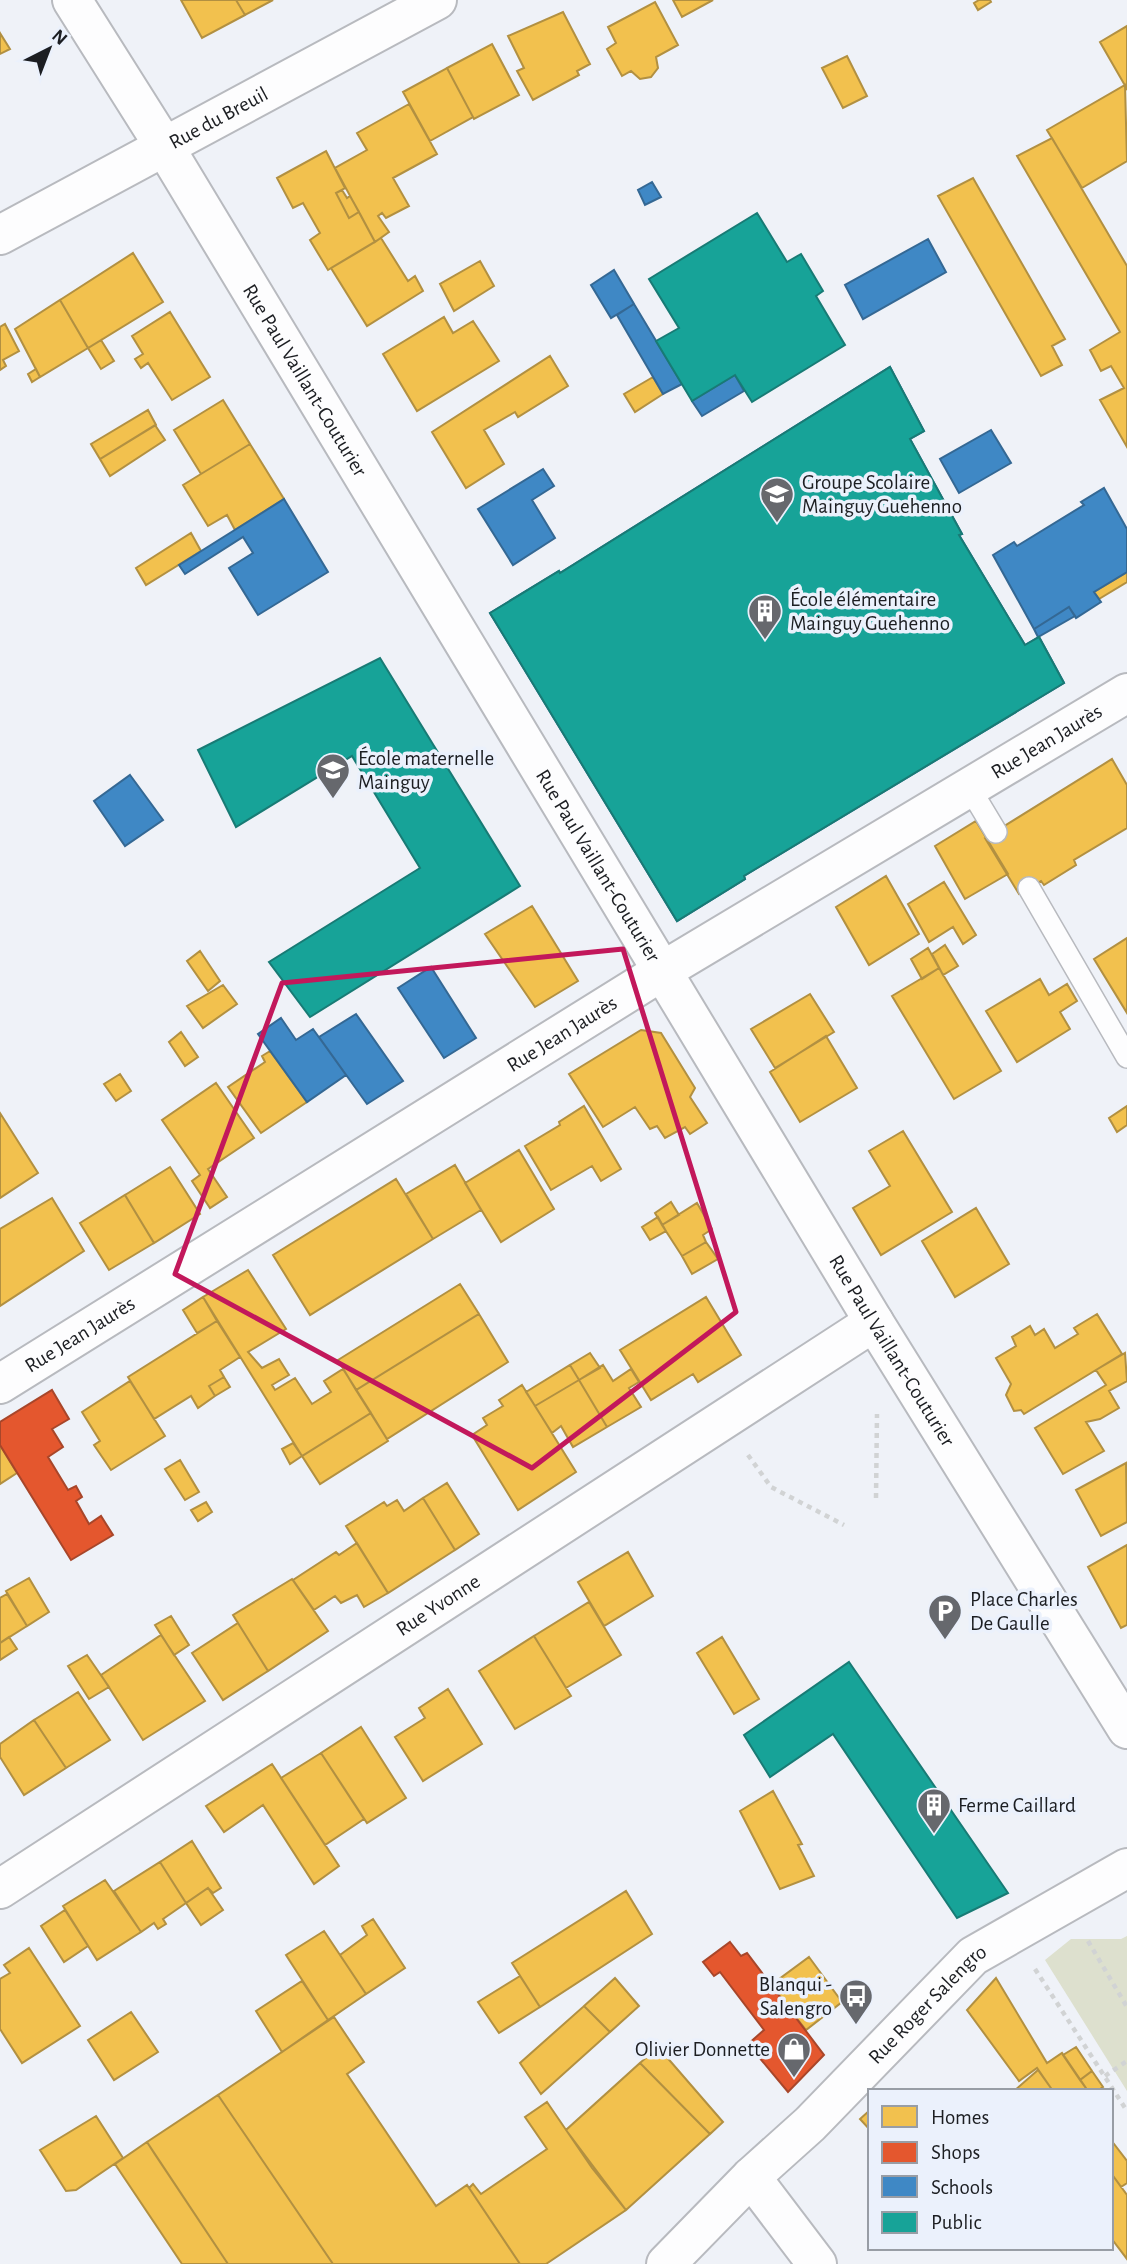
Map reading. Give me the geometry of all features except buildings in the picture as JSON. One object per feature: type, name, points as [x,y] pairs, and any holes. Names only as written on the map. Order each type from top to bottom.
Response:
[{"type":"street","name":"Rue Paul Vaillant-Couturier","points":[[72,0],[164,146],[664,970],[874,1322],[1127,1729]]},
{"type":"street","name":"Rue du Breuil","points":[[0,235],[437,0]]},
{"type":"street","name":"Rue Jean Jaurès","points":[[0,1384],[664,970],[1127,693]]},
{"type":"street","name":"Rue Yvonne","points":[[0,1889],[874,1322]]},
{"type":"street","name":"Rue Roger Salengro","points":[[666,2264],[751,2177],[810,2124],[973,1956],[1127,1868]]},
{"type":"street","points":[[751,2177],[817,2264]]},
{"type":"lane","points":[[969,787],[996,832]]},
{"type":"lane","points":[[1029,888],[1127,1057]]},
{"type":"path","points":[[876,1408],[876,1499]]},
{"type":"path","points":[[724,1419],[771,1487],[844,1525]]},
{"type":"path","points":[[1065,1903],[1127,2007]]},
{"type":"path","points":[[1011,1933],[1127,2111]]},
{"type":"path","points":[[1105,2076],[1127,2061]]},
{"type":"highlighted area","points":[[623,949],[736,1312],[532,1468],[175,1274],[282,983]]},
{"type":"green space","points":[[1127,1936],[1127,2091],[1045,1960],[1071,1939],[1121,1939]]},
{"type":"place","name":"Groupe Scolaire Mainguy Guehenno","points":[[777,524]]},
{"type":"place","name":"École élémentaire Mainguy Guehenno","points":[[765,641]]},
{"type":"place","name":"École maternelle Mainguy","points":[[333,800]]},
{"type":"place","name":"Place Charles De Gaulle","points":[[945,1641]]},
{"type":"place","name":"Ferme Caillard","points":[[934,1835]]},
{"type":"place","name":"Blanqui - Salengro","points":[[856,2026]]},
{"type":"place","name":"Olivier Donnette","points":[[794,2079]]}]
